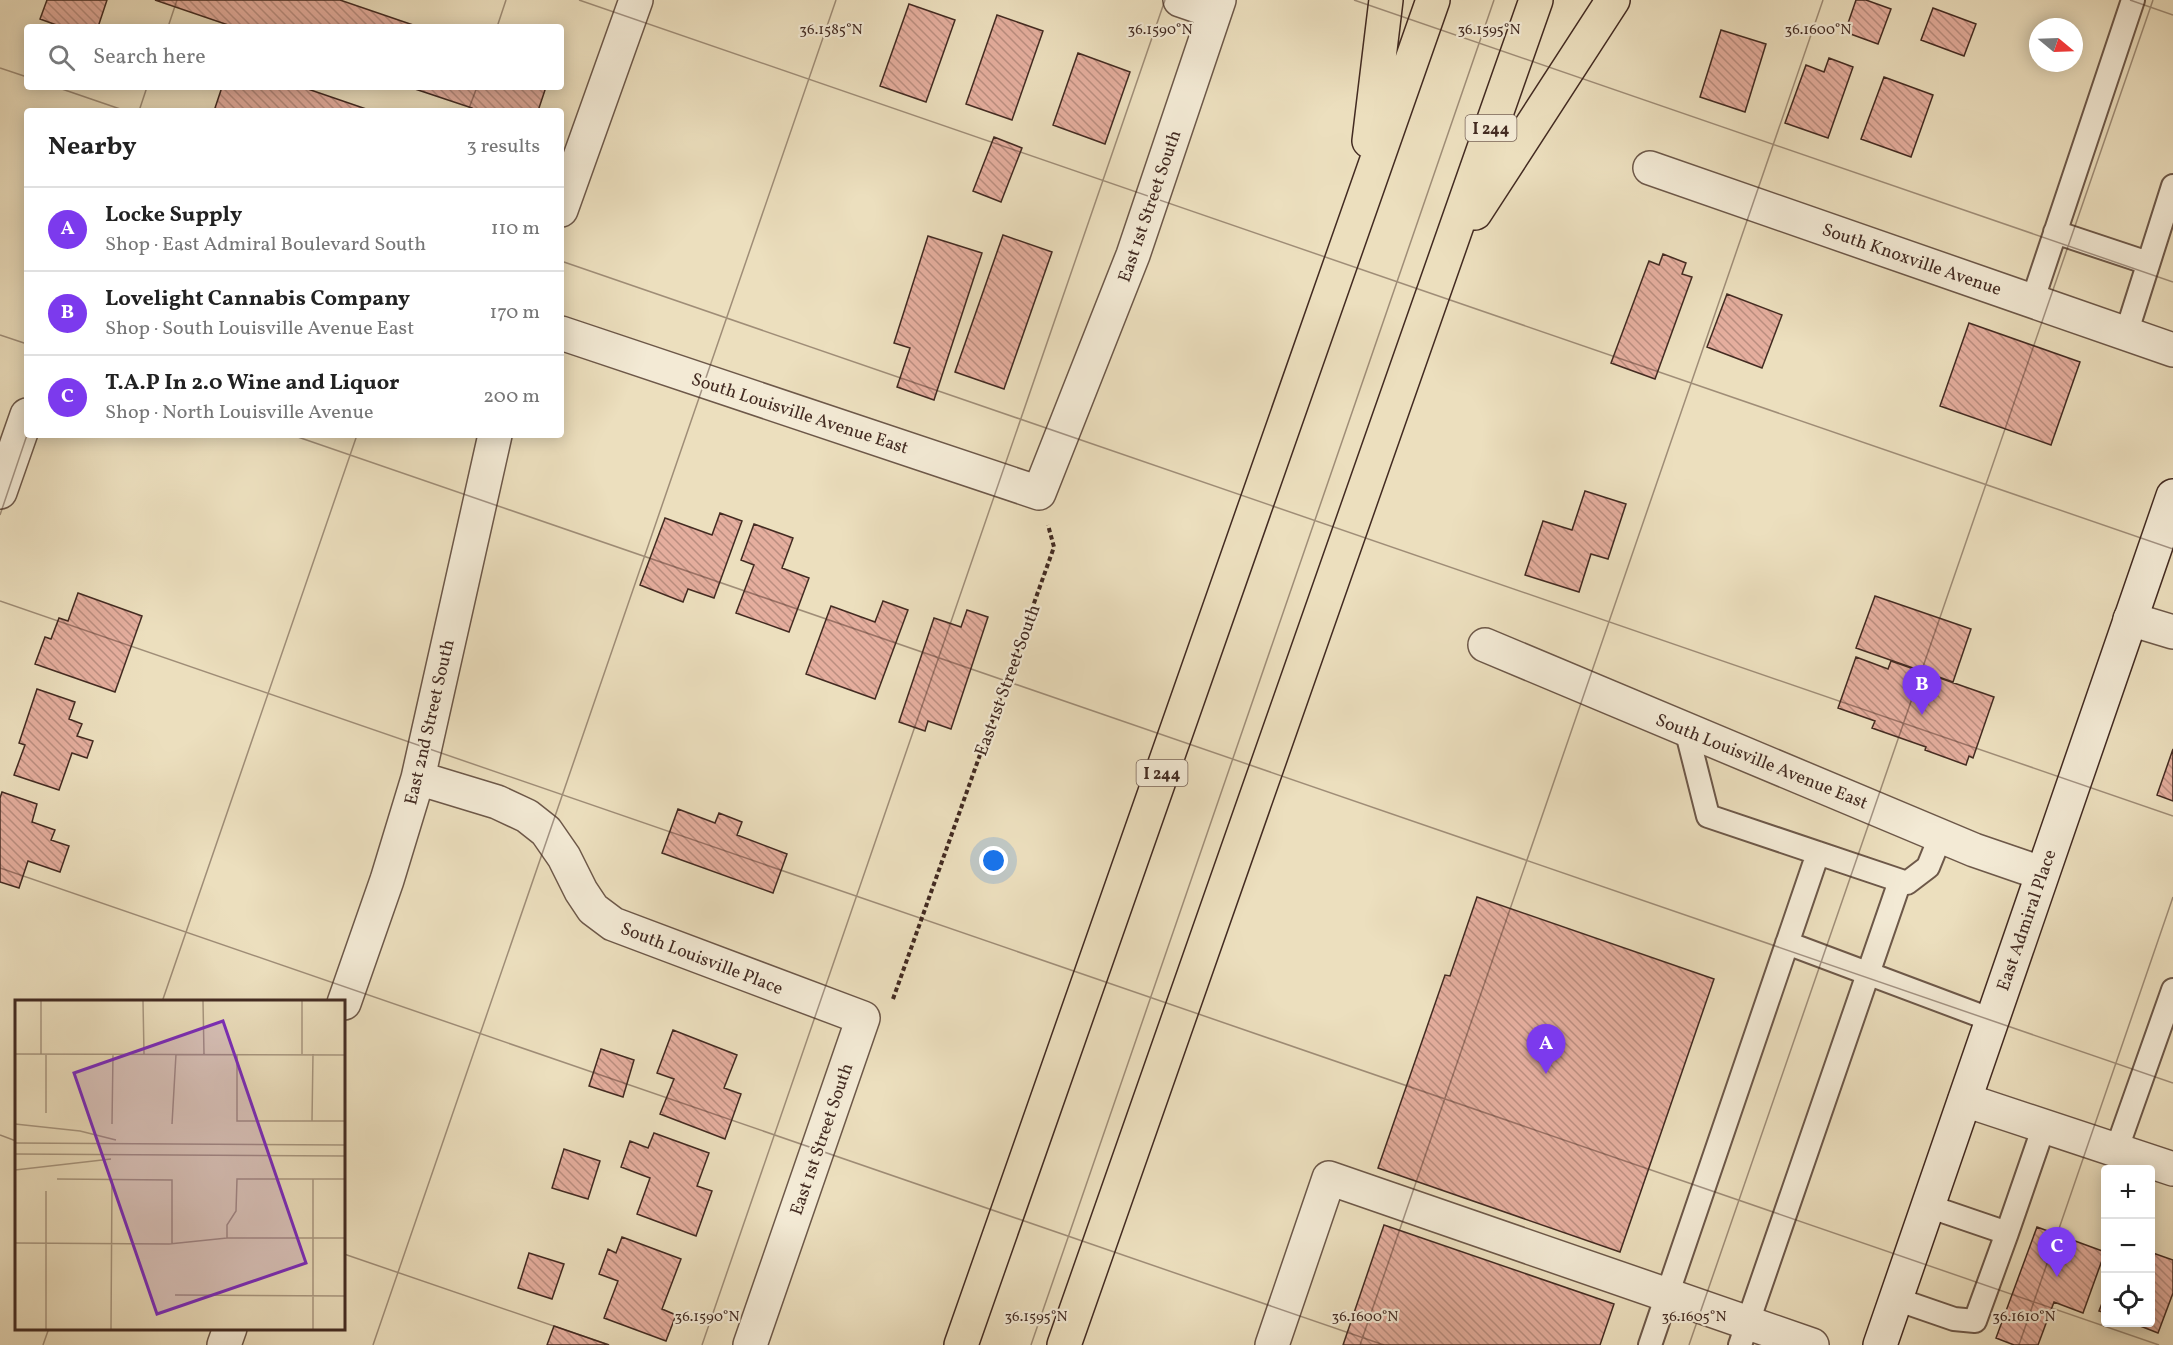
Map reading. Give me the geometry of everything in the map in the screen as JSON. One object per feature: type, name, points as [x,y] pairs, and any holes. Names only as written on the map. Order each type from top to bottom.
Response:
[{"type":"highway","points":[[1363,200],[1386,0]]},
{"type":"highway","name":"I 244","points":[[961,1345],[1433,0]]},
{"type":"highway","name":"I 244","points":[[1064,1345],[1536,0]]},
{"type":"highway","points":[[1446,257],[1613,0]]},
{"type":"street","points":[[564,202],[636,0]]},
{"type":"street","points":[[1180,0],[1217,6]]},
{"type":"street","name":"East 1st Street South","points":[[1039,492],[1133,255],[1217,6]]},
{"type":"street","name":"South Knoxville Avenue","points":[[1650,168],[2173,350]]},
{"type":"street","name":"South Louisville Avenue East","points":[[564,334],[1039,492]]},
{"type":"street","points":[[0,492],[24,424]]},
{"type":"street","name":"East 2nd Street South","points":[[345,1000],[387,880],[418,778],[494,438]]},
{"type":"street","name":"East Admiral Place","points":[[1880,1345],[2173,496]]},
{"type":"street","points":[[2130,619],[2173,632]]},
{"type":"street","name":"South Louisville Avenue East","points":[[1485,645],[1974,850],[2041,873]]},
{"type":"street","name":"South Louisville Place","points":[[418,778],[497,801],[527,816],[546,831],[564,857],[593,909],[613,924],[863,1018]]},
{"type":"street","name":"East 1st Street South","points":[[750,1345],[863,1018]]},
{"type":"street","points":[[1965,1100],[2173,1169]]},
{"type":"street","points":[[1272,1345],[1329,1178],[1667,1295],[1744,1334],[1812,1345]]},
{"type":"street","points":[[224,1345],[230,1330]]},
{"type":"lane","points":[[2032,302],[2133,0]]},
{"type":"lane","points":[[2126,334],[2173,186]]},
{"type":"lane","points":[[2055,232],[2148,263]]},
{"type":"lane","points":[[1686,729],[1708,816],[1906,883],[1928,867],[1941,835]]},
{"type":"lane","points":[[1650,1345],[1818,853]]},
{"type":"lane","points":[[1744,1334],[1900,881]]},
{"type":"lane","points":[[1787,943],[1992,1020]]},
{"type":"lane","points":[[2116,1151],[2173,990]]},
{"type":"lane","points":[[1896,1299],[1954,1319],[1975,1321],[2044,1126]]},
{"type":"lane","points":[[1928,1206],[2007,1233]]},
{"type":"path","name":"East 1st Street South","points":[[863,1018],[891,1005],[1053,547],[1039,492]]},
{"type":"building","points":[[47,0],[107,0],[99,24],[54,24],[40,19]]},
{"type":"building","points":[[155,0],[340,0],[410,24],[225,24]]},
{"type":"building","points":[[1856,0],[1866,0],[1891,9],[1878,44],[1845,32]]},
{"type":"building","points":[[909,4],[955,20],[926,102],[880,86]]},
{"type":"building","points":[[1933,8],[1976,24],[1964,56],[1921,40]]},
{"type":"building","points":[[997,15],[1043,31],[1012,120],[966,104]]},
{"type":"building","points":[[1721,30],[1766,44],[1745,112],[1700,97]]},
{"type":"building","points":[[1078,53],[1130,72],[1105,144],[1053,125]]},
{"type":"building","points":[[1829,58],[1853,67],[1828,138],[1785,123],[1806,65],[1824,72]]},
{"type":"building","points":[[1884,77],[1933,95],[1911,157],[1861,139]]},
{"type":"building","points":[[221,90],[311,90],[363,108],[215,108]]},
{"type":"building","points":[[418,90],[545,90],[539,108],[472,108]]},
{"type":"building","points":[[994,137],[1022,148],[1001,202],[973,191]]},
{"type":"building","points":[[1003,235],[1052,252],[1004,389],[955,372]]},
{"type":"building","points":[[928,236],[982,253],[934,400],[897,387],[910,348],[894,343]]},
{"type":"building","points":[[1663,254],[1686,263],[1682,274],[1692,277],[1655,379],[1611,363],[1649,261],[1659,265]]},
{"type":"building","points":[[1727,294],[1782,315],[1762,368],[1707,347]]},
{"type":"building","points":[[1969,323],[2080,362],[2051,445],[1940,406]]},
{"type":"building","points":[[1585,491],[1626,504],[1608,559],[1591,554],[1579,592],[1525,575],[1543,521],[1572,530]]},
{"type":"building","points":[[720,513],[742,521],[714,598],[688,589],[683,602],[640,585],[665,518],[712,535]]},
{"type":"building","points":[[754,524],[793,538],[782,568],[809,578],[789,632],[736,613],[754,565],[741,560]]},
{"type":"building","points":[[78,593],[142,616],[115,692],[35,664],[45,637],[51,639],[59,618],[68,621]]},
{"type":"building","points":[[1875,596],[1971,629],[1953,682],[1856,648]]},
{"type":"building","points":[[883,601],[908,610],[875,699],[806,674],[831,606],[875,622]]},
{"type":"building","points":[[967,610],[988,617],[951,729],[928,721],[925,731],[899,722],[934,618],[961,627]]},
{"type":"building","points":[[1856,657],[1888,669],[1891,661],[1994,697],[1973,758],[1969,756],[1966,765],[1925,750],[1926,747],[1872,728],[1875,721],[1838,708]]},
{"type":"building","points":[[37,689],[75,702],[69,719],[82,724],[77,736],[93,741],[87,758],[72,753],[59,790],[14,775],[25,745],[19,743]]},
{"type":"building","points":[[2173,749],[2173,801],[2157,795]]},
{"type":"building","points":[[2,792],[37,804],[32,822],[55,830],[51,840],[69,846],[60,872],[28,861],[19,888],[0,882],[0,798]]},
{"type":"building","points":[[678,809],[715,823],[719,813],[742,822],[737,835],[787,854],[773,893],[662,853]]},
{"type":"building","points":[[1477,897],[1714,979],[1620,1252],[1378,1168],[1445,975],[1450,976]]},
{"type":"building","points":[[673,1030],[737,1055],[724,1088],[741,1094],[725,1139],[660,1114],[674,1079],[657,1073]]},
{"type":"building","points":[[601,1049],[634,1060],[623,1097],[589,1086]]},
{"type":"building","points":[[654,1133],[709,1153],[697,1186],[712,1191],[696,1236],[637,1214],[650,1178],[621,1167],[630,1141],[648,1148]]},
{"type":"building","points":[[564,1149],[600,1161],[588,1199],[552,1188]]},
{"type":"building","points":[[1384,1225],[1614,1304],[1600,1345],[1343,1345]]},
{"type":"building","points":[[2037,1227],[2101,1251],[2101,1263],[2083,1313],[2054,1302],[2038,1345],[2014,1345],[1996,1338]]},
{"type":"building","points":[[622,1237],[681,1259],[662,1309],[676,1315],[666,1341],[604,1318],[618,1281],[599,1274],[608,1249],[616,1253]]},
{"type":"building","points":[[529,1253],[564,1264],[552,1299],[518,1288]]},
{"type":"building","points":[[2155,1254],[2173,1260],[2173,1293],[2158,1333],[2143,1327],[2155,1327]]},
{"type":"building","points":[[554,1326],[609,1345],[547,1345]]},
{"type":"place","name":"Lovelight Cannabis Company","points":[[1922,715]]},
{"type":"place","name":"Locke Supply","points":[[1546,1074]]},
{"type":"place","name":"T.A.P In 2.0 Wine and Liquor","points":[[2057,1277]]}]
